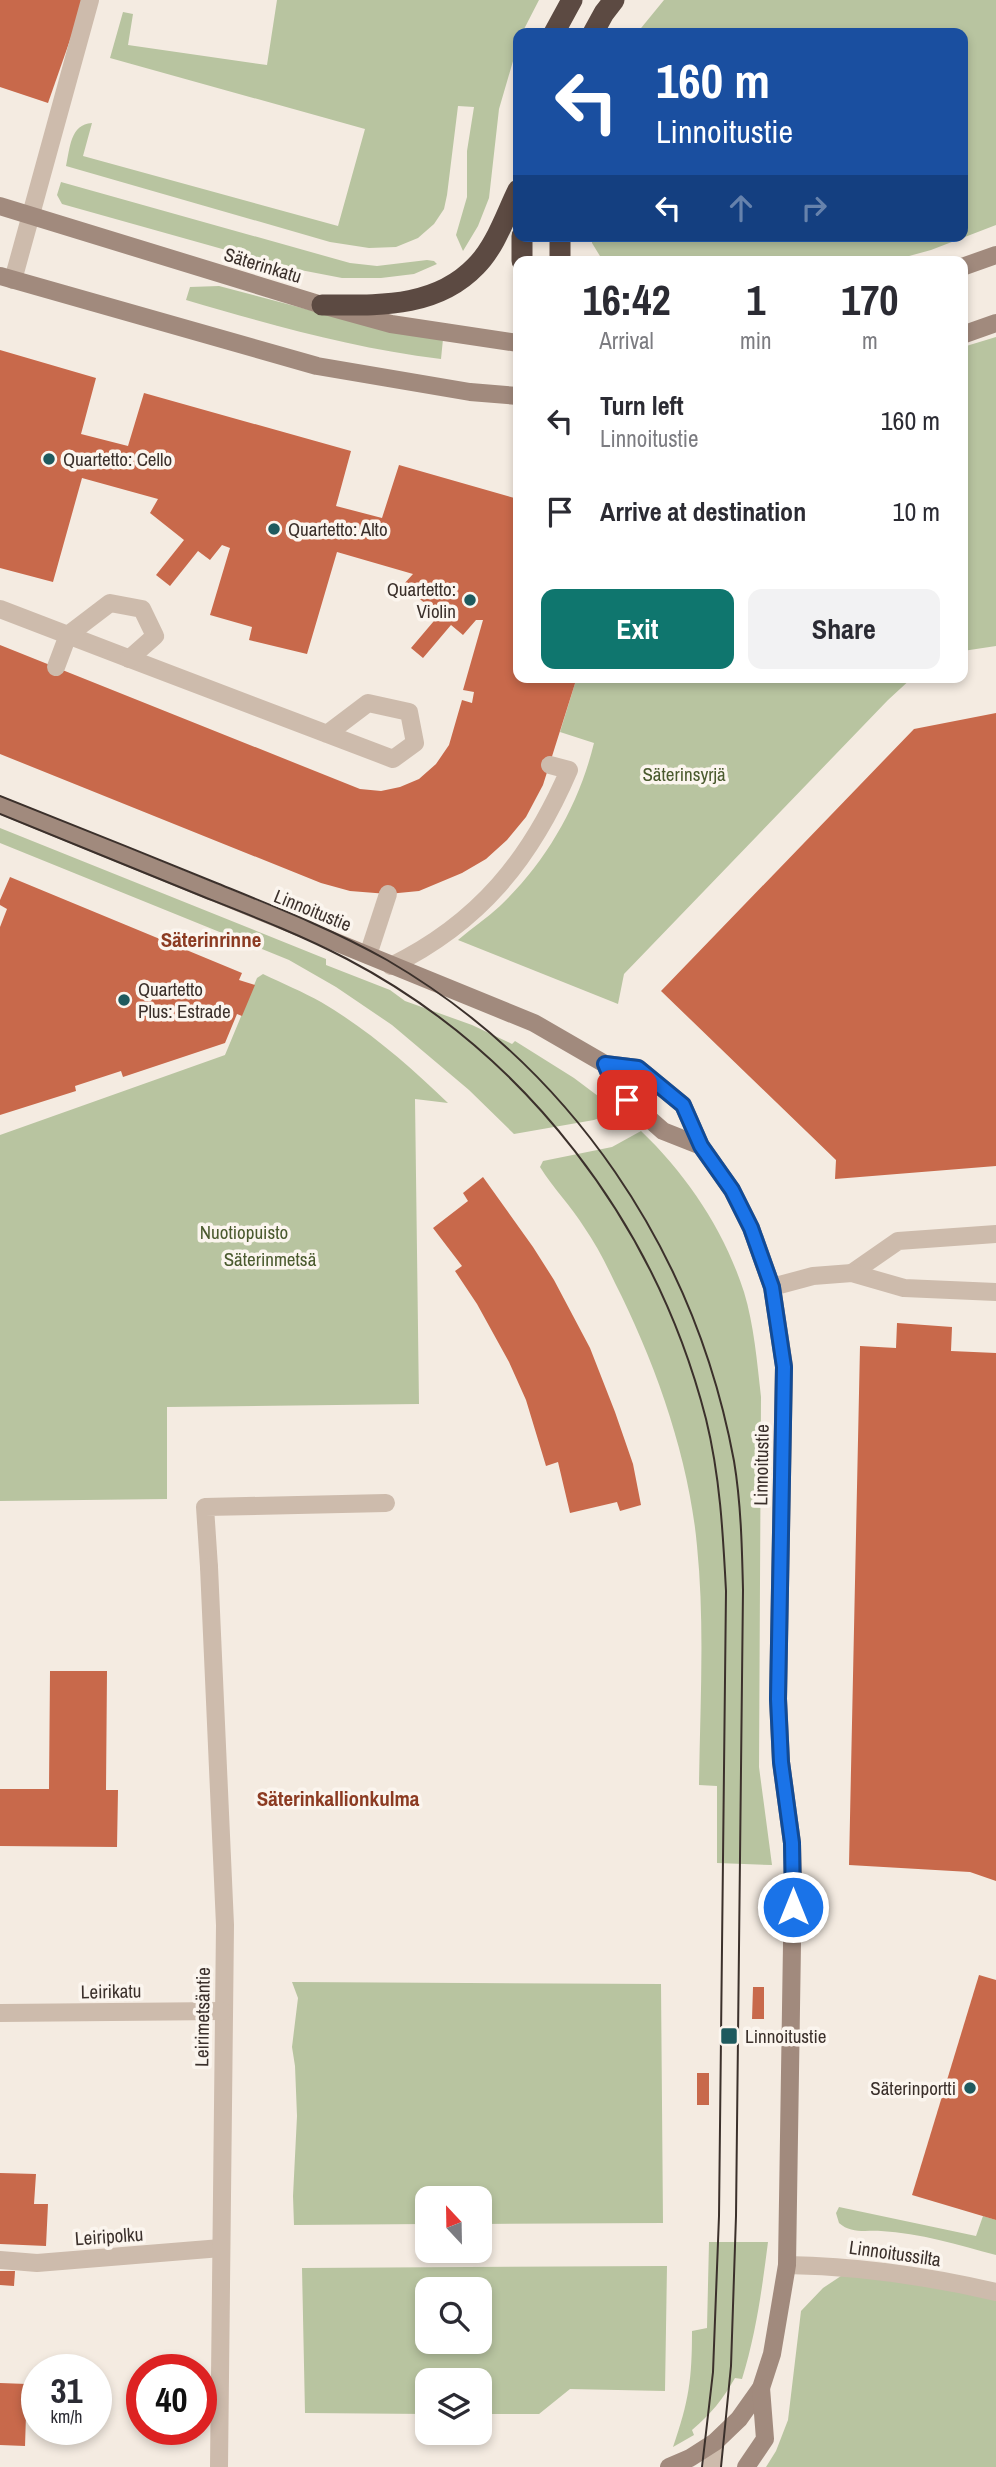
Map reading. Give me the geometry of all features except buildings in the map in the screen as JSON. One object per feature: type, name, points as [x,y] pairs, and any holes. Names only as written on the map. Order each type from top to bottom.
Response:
[{"type":"highway","points":[[557,28],[572,0]]},
{"type":"highway","points":[[596,28],[614,0]]},
{"type":"highway","points":[[323,305],[407,303],[439,291],[477,265],[494,239],[513,200]]},
{"type":"street","points":[[90,0],[30,216],[6,278],[317,366],[470,392],[513,396]]},
{"type":"street","name":"Säterinkatu","points":[[0,206],[391,324],[513,342]]},
{"type":"street","points":[[968,265],[996,255]]},
{"type":"street","points":[[968,333],[996,323]]},
{"type":"street","points":[[56,667],[68,635],[110,603],[142,609],[155,636],[129,659]]},
{"type":"street","points":[[0,609],[327,734],[362,755],[393,760],[415,743],[409,712],[368,703],[327,734]]},
{"type":"street","points":[[391,966],[446,934],[470,915],[510,875],[538,834],[569,770],[550,765]]},
{"type":"street","name":"Linnoitustie","points":[[0,805],[534,1023],[605,1064],[638,1068],[683,1105],[701,1146],[737,1200],[751,1228],[772,1287],[784,1367],[778,1699],[781,1762],[792,1843],[793,1880],[787,2265],[772,2354],[761,2388],[738,2419],[715,2442],[690,2458],[668,2467]]},
{"type":"street","points":[[368,955],[388,894]]},
{"type":"street","points":[[605,1064],[616,1090],[638,1110],[663,1131],[701,1146]]},
{"type":"street","points":[[852,1273],[898,1241],[996,1234]]},
{"type":"street","points":[[772,1287],[813,1276],[852,1273],[904,1288],[996,1292]]},
{"type":"street","name":"Leirimetsäntie","points":[[219,2467],[225,1925],[205,1507],[386,1503]]},
{"type":"street","name":"Leirikatu","points":[[0,2014],[223,2011]]},
{"type":"street","name":"Leiripolku","points":[[0,2260],[37,2263],[221,2248]]},
{"type":"street","name":"Linnoitussilta","points":[[787,2265],[852,2267],[941,2280],[996,2292]]},
{"type":"street","name":"Linnoitustie","points":[[746,2467],[765,2439],[761,2388]]},
{"type":"street","points":[[712,2467],[715,2442]]},
{"type":"green space","points":[[277,0],[539,0],[525,28],[513,28],[513,61],[499,109],[489,198],[478,226],[463,251],[456,235],[467,197],[467,151],[474,107],[458,106],[444,209],[434,224],[418,238],[396,247],[369,248],[330,242],[66,166],[75,133],[85,124],[92,123],[83,156],[338,226],[365,129],[110,58],[123,12],[133,14],[128,45],[267,65]]},
{"type":"green space","points":[[664,0],[996,0],[996,225],[968,236],[968,28],[641,28]]},
{"type":"green space","points":[[61,182],[350,263],[377,266],[427,260],[437,264],[414,274],[381,278],[342,278],[290,268],[62,204],[57,195]]},
{"type":"green space","points":[[952,242],[909,256],[600,256],[592,243]]},
{"type":"green space","points":[[219,286],[374,327],[443,339],[441,359],[343,342],[186,300],[190,287]]},
{"type":"green space","points":[[996,337],[996,646],[968,650],[968,345]]},
{"type":"green space","name":"Säterinsyrjä","points":[[575,683],[906,683],[624,974],[618,1004],[458,940],[517,889],[546,851],[570,810],[588,766],[594,743],[560,732]]},
{"type":"green space","points":[[0,828],[326,959],[326,965],[390,990],[405,1001],[472,1025],[512,1044],[515,1041],[574,1078],[618,1111],[594,1120],[514,1134],[469,1090],[392,1025],[336,987],[289,960],[0,843]]},
{"type":"green space","name":"Säterinmetsä","points":[[263,974],[321,1002],[355,1024],[403,1062],[448,1103],[415,1099],[419,1404],[167,1407],[167,1499],[0,1501],[0,1135],[225,1055],[257,978]]},
{"type":"green space","points":[[641,1131],[689,1185],[715,1225],[736,1269],[753,1330],[761,1397],[759,1767],[772,1865],[717,1863],[717,1786],[699,1785],[701,1606],[693,1512],[678,1445],[656,1377],[630,1313],[593,1240],[540,1167],[543,1161],[612,1147]]},
{"type":"green space","points":[[292,1982],[661,1984],[663,2223],[492,2224],[492,2186],[415,2186],[415,2224],[294,2225],[297,2116],[292,2047],[298,1998]]},
{"type":"green space","points":[[839,2207],[976,2236],[983,2216],[996,2220],[996,2255],[910,2234],[849,2229],[839,2223],[836,2213]]},
{"type":"green space","points":[[709,2242],[768,2242],[758,2311],[742,2379],[735,2378],[716,2406],[692,2430],[694,2435],[673,2447],[688,2390],[692,2331],[707,2328]]},
{"type":"green space","points":[[667,2266],[665,2391],[570,2389],[539,2414],[492,2414],[492,2368],[415,2368],[415,2414],[305,2413],[302,2268]]},
{"type":"green space","points":[[847,2272],[996,2298],[996,2467],[766,2467],[776,2451],[788,2420],[801,2311],[823,2288]]},
{"type":"tram line","points":[[0,796],[324,928],[387,960],[453,1004],[514,1054],[568,1111],[615,1172],[656,1239],[689,1309],[715,1384],[734,1461],[740,1509],[743,1574],[736,2216],[731,2366],[721,2467]]},
{"type":"tram line","points":[[0,814],[330,950],[412,998],[472,1043],[526,1094],[575,1151],[618,1213],[654,1278],[684,1347],[706,1419],[715,1462],[726,1591],[719,2216],[713,2372],[702,2467]]},
{"type":"place","name":"Quartetto: Cello","points":[[49,459]]},
{"type":"place","name":"Quartetto: Alto","points":[[274,529]]},
{"type":"place","name":"Quartetto: Violin","points":[[470,600]]},
{"type":"place","name":"Quartetto Plus: Estrade","points":[[124,1000]]},
{"type":"place","name":"Linnoitustie","points":[[729,2036]]},
{"type":"place","name":"Säterinportti","points":[[970,2088]]},
{"type":"district","name":"Säterinrinne","points":[[211,939]]},
{"type":"district","name":"Säterinkallionkulma","points":[[338,1798]]},
{"type":"route","points":[[627,1100],[616,1090],[605,1064],[638,1068],[683,1105],[701,1146],[732,1190],[751,1228],[772,1287],[779,1318],[784,1367],[778,1699],[781,1762],[792,1843],[793,1907]]},
{"type":"park label","name":"Nuotiopuisto","points":[[244,1232]]}]
